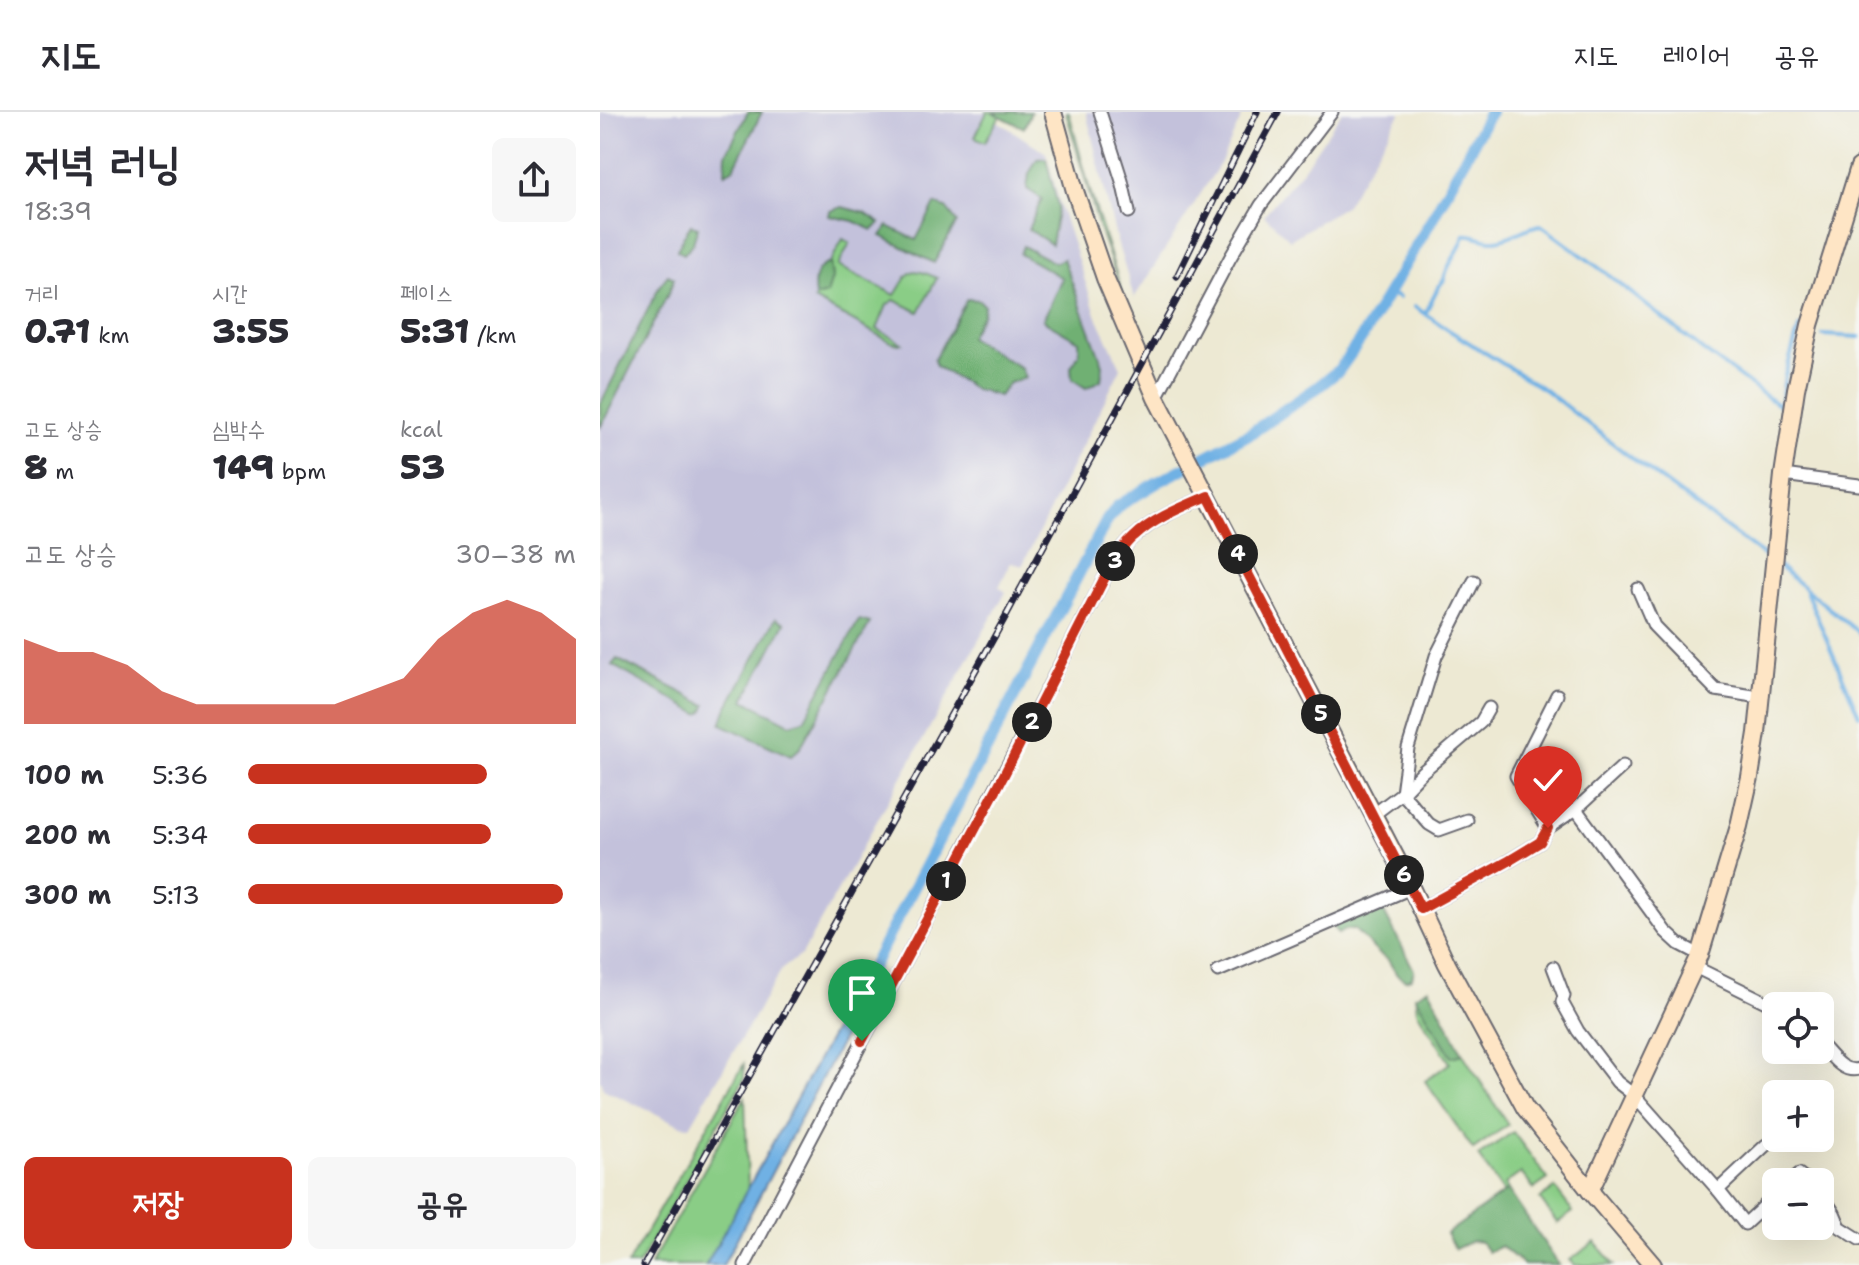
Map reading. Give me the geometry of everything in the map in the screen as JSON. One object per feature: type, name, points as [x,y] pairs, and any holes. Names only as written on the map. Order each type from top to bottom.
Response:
[{"type":"main road","points":[[1053,112],[1097,256],[1156,398],[1411,888],[1447,964],[1525,1108],[1653,1265]]},
{"type":"main road","points":[[1590,1191],[1697,961],[1739,826],[1757,733],[1783,475],[1796,389],[1810,325],[1859,167]]},
{"type":"street","points":[[1100,112],[1129,212]]},
{"type":"street","points":[[1156,398],[1261,205],[1332,112]]},
{"type":"street","points":[[1783,475],[1859,485]]},
{"type":"street","points":[[745,1265],[1104,579],[1134,536],[1204,489]]},
{"type":"street","points":[[1467,820],[1439,830],[1429,824],[1402,793],[1408,748],[1436,656],[1474,581]]},
{"type":"street","points":[[1638,589],[1654,626],[1716,690],[1759,697]]},
{"type":"street","points":[[1548,828],[1516,776],[1557,695]]},
{"type":"street","points":[[1373,815],[1481,722],[1489,708]]},
{"type":"street","points":[[1421,909],[1540,842],[1548,828],[1576,809],[1623,766]]},
{"type":"street","points":[[1576,809],[1665,931],[1697,961],[1762,999]]},
{"type":"street","points":[[1218,971],[1411,888]]},
{"type":"street","points":[[1553,967],[1564,996],[1562,1002],[1578,1031],[1617,1082],[1635,1096],[1745,1224],[1762,1208]]},
{"type":"street","points":[[1834,1058],[1845,1069],[1859,1069]]},
{"type":"street","points":[[1718,1190],[1762,1149]]},
{"type":"street","points":[[1834,1213],[1840,1227],[1859,1239]]},
{"type":"shaded area","points":[[600,112],[987,112],[1046,153],[1097,317],[1121,368],[1022,566],[1011,562],[999,587],[1006,592],[802,954],[782,969],[690,1126],[680,1125],[603,1089],[600,1081]]},
{"type":"shaded area","points":[[1086,112],[1244,112],[1221,162],[1134,298],[1116,238]]},
{"type":"shaded area","points":[[1342,112],[1401,112],[1346,205],[1290,240],[1264,215],[1304,168]]},
{"type":"green space","points":[[748,112],[762,112],[734,168],[725,173],[726,154]]},
{"type":"green space","points":[[987,112],[1000,116],[985,142],[975,137]]},
{"type":"green space","points":[[992,112],[1031,112],[1024,128]]},
{"type":"green space","points":[[1066,112],[1069,112],[1122,292],[1099,228]]},
{"type":"green space","points":[[1046,158],[1058,207],[1051,244],[1028,229],[1042,199],[1027,189],[1029,174],[1037,159]]},
{"type":"green space","points":[[935,204],[946,208],[957,222],[934,263],[881,236],[888,226],[916,240]]},
{"type":"green space","points":[[842,207],[865,213],[880,223],[873,230],[853,221],[829,216],[830,211]]},
{"type":"green space","points":[[691,225],[698,227],[693,243],[684,254],[677,250]]},
{"type":"green space","points":[[843,239],[850,243],[838,266],[895,295],[915,271],[937,278],[919,312],[894,300],[887,305],[877,329],[902,343],[891,342],[814,300],[827,294],[832,278],[830,263]]},
{"type":"green space","points":[[1023,246],[1055,263],[1063,259],[1103,365],[1101,380],[1086,388],[1072,379],[1071,367],[1079,354],[1079,341],[1043,320],[1062,278],[1020,254]]},
{"type":"green space","points":[[830,263],[832,278],[827,294],[815,297],[816,276],[821,268]]},
{"type":"green space","points":[[668,275],[674,278],[670,290],[600,428],[600,405],[660,285]]},
{"type":"green space","points":[[967,299],[979,300],[984,305],[983,313],[969,337],[1021,368],[1025,378],[1009,383],[999,396],[975,389],[936,366],[934,360]]},
{"type":"green space","points":[[776,618],[785,623],[744,700],[790,724],[804,720],[859,620],[870,623],[800,748],[791,756],[721,724]]},
{"type":"green space","points":[[617,659],[706,705],[704,711],[699,714],[612,665]]},
{"type":"green space","points":[[1382,908],[1414,970],[1412,978],[1405,980],[1397,975],[1388,960],[1354,929],[1338,934],[1333,927],[1360,913]]},
{"type":"green space","points":[[1429,988],[1463,1054],[1452,1057],[1415,996]]},
{"type":"green space","points":[[1415,996],[1452,1056],[1463,1054],[1508,1125],[1473,1149],[1425,1081],[1450,1063],[1417,1011]]},
{"type":"green space","points":[[744,1064],[744,1079],[638,1265],[627,1265]]},
{"type":"green space","points":[[745,1097],[748,1188],[706,1265],[650,1265]]},
{"type":"green space","points":[[1513,1132],[1548,1179],[1534,1189],[1521,1173],[1505,1184],[1508,1190],[1504,1193],[1478,1156]]},
{"type":"green space","points":[[1555,1188],[1573,1212],[1557,1223],[1540,1199]]},
{"type":"green space","points":[[1508,1190],[1559,1265],[1524,1265],[1501,1246],[1488,1252],[1481,1242],[1472,1241],[1455,1249],[1446,1234]]},
{"type":"green space","points":[[1595,1242],[1614,1265],[1575,1265],[1570,1260]]},
{"type":"water","points":[[847,1006],[849,1027],[723,1265],[706,1265]]},
{"type":"waterway","points":[[841,1026],[1107,520],[1118,506],[1251,433],[1339,370],[1361,339],[1428,226],[1490,112]]},
{"type":"waterway","points":[[1425,314],[1464,235],[1496,240],[1541,225],[1778,405],[1799,328]]},
{"type":"waterway","points":[[1389,293],[1399,298]]},
{"type":"waterway","points":[[1415,307],[1545,390],[1771,561]]},
{"type":"waterway","points":[[1823,335],[1859,337]]},
{"type":"waterway","points":[[1778,566],[1859,633]]},
{"type":"waterway","points":[[1805,589],[1859,715]]},
{"type":"railway","points":[[1177,276],[1257,112]]},
{"type":"railway","points":[[644,1265],[1007,614],[1278,112]]},
{"type":"route","points":[[862,1041],[1119,555],[1134,536],[1153,523],[1208,496],[1421,909],[1540,842],[1548,828]]}]
